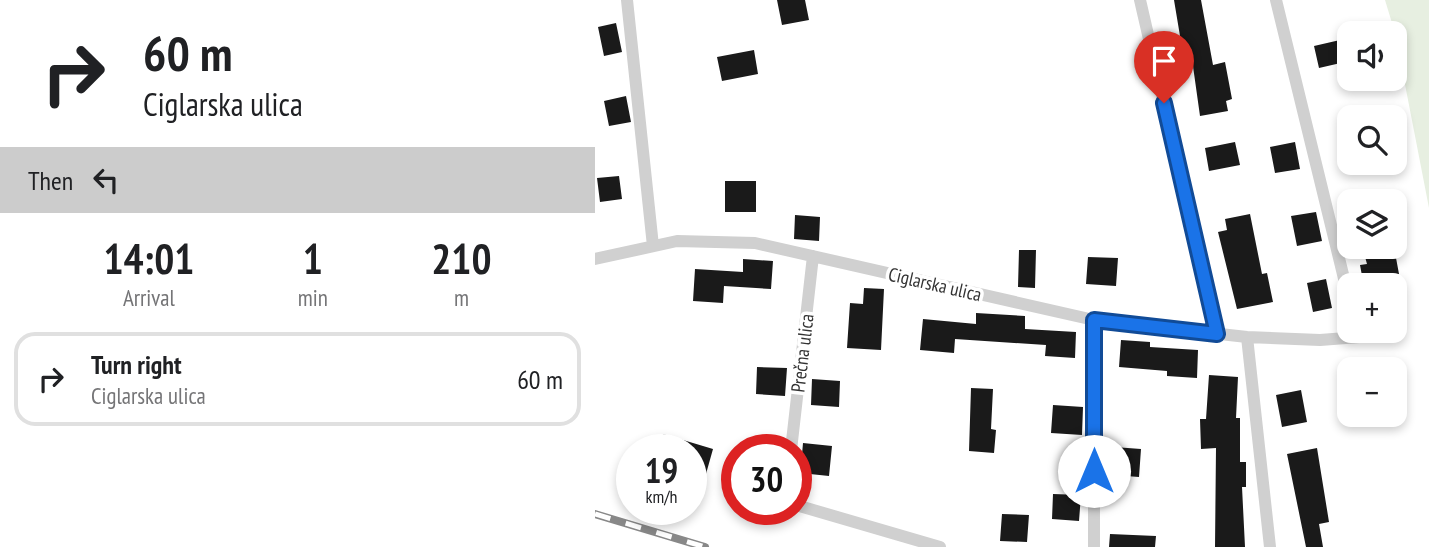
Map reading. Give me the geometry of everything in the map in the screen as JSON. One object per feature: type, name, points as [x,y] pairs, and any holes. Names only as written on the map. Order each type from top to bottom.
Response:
[{"type":"street","points":[[627,0],[653,246]]},
{"type":"street","points":[[1140,0],[1217,334]]},
{"type":"street","points":[[1276,0],[1343,273]]},
{"type":"street","name":"Ciglarska ulica","points":[[595,259],[653,246],[708,240],[755,243],[1094,320],[1247,337],[1337,339]]},
{"type":"street","name":"Prečna ulica","points":[[793,434],[813,256]]},
{"type":"street","points":[[1094,320],[1094,547]]},
{"type":"street","points":[[1247,337],[1270,547]]},
{"type":"street","points":[[812,510],[940,547]]},
{"type":"shaded area","points":[[1385,0],[1429,0],[1429,208],[1406,91],[1407,21],[1391,21]]},
{"type":"building","points":[[777,0],[805,0],[809,20],[782,25]]},
{"type":"building","points":[[1174,0],[1201,0],[1213,65],[1225,62],[1232,99],[1226,101],[1228,111],[1200,116],[1191,52],[1183,54]]},
{"type":"building","points":[[616,23],[622,52],[604,56],[598,27]]},
{"type":"building","points":[[1337,41],[1337,64],[1319,68],[1314,46]]},
{"type":"building","points":[[754,50],[758,74],[722,81],[717,57]]},
{"type":"building","points":[[626,96],[631,122],[609,126],[604,101]]},
{"type":"building","points":[[1235,142],[1240,165],[1209,171],[1205,148]]},
{"type":"building","points":[[1295,142],[1300,169],[1275,173],[1270,147]]},
{"type":"building","points":[[619,176],[622,199],[600,202],[597,178]]},
{"type":"building","points":[[725,181],[756,181],[756,212],[725,212]]},
{"type":"building","points":[[1316,212],[1322,241],[1297,246],[1291,216]]},
{"type":"building","points":[[1250,214],[1262,274],[1267,273],[1273,302],[1237,309],[1218,232],[1227,230],[1225,219]]},
{"type":"building","points":[[795,215],[820,217],[819,241],[794,239]]},
{"type":"building","points":[[1019,250],[1036,250],[1035,288],[1018,287]]},
{"type":"building","points":[[1088,257],[1118,258],[1116,286],[1086,284]]},
{"type":"building","points":[[743,259],[773,261],[771,289],[724,286],[723,303],[693,301],[695,269],[743,272]]},
{"type":"building","points":[[1366,259],[1396,259],[1399,273],[1362,273],[1360,265],[1367,264]]},
{"type":"building","points":[[1326,279],[1332,308],[1313,312],[1307,283]]},
{"type":"building","points":[[864,288],[884,289],[881,350],[847,348],[850,303],[863,304]]},
{"type":"building","points":[[976,313],[1025,316],[1025,329],[1076,332],[1075,358],[1045,356],[1046,345],[955,339],[954,353],[920,350],[923,319],[976,324]]},
{"type":"building","points":[[1121,340],[1150,342],[1150,347],[1198,350],[1197,378],[1167,376],[1167,371],[1119,367]]},
{"type":"building","points":[[757,367],[787,368],[785,396],[756,394]]},
{"type":"building","points":[[1209,375],[1238,377],[1236,418],[1240,418],[1240,462],[1246,462],[1246,487],[1242,487],[1245,547],[1215,547],[1216,448],[1201,449],[1200,419],[1206,419]]},
{"type":"building","points":[[812,379],[840,381],[839,407],[811,405]]},
{"type":"building","points":[[971,388],[993,389],[991,429],[996,430],[994,453],[969,451]]},
{"type":"building","points":[[1301,390],[1307,422],[1282,427],[1276,395]]},
{"type":"building","points":[[1053,405],[1083,407],[1082,435],[1051,433]]},
{"type":"building","points":[[812,444],[832,446],[829,476],[812,474]]},
{"type":"building","points":[[707,447],[713,449],[707,470]]},
{"type":"building","points":[[1114,447],[1141,449],[1139,477],[1113,475]]},
{"type":"building","points":[[1317,448],[1329,522],[1319,524],[1323,547],[1306,547],[1287,454]]},
{"type":"building","points":[[1053,494],[1081,495],[1079,521],[1052,519]]},
{"type":"building","points":[[1002,514],[1029,515],[1027,542],[1000,541]]},
{"type":"building","points":[[1110,534],[1156,536],[1155,547],[1109,547]]},
{"type":"railway","points":[[595,514],[705,547]]},
{"type":"route","points":[[1094,471],[1094,320],[1217,334],[1164,103]]}]
